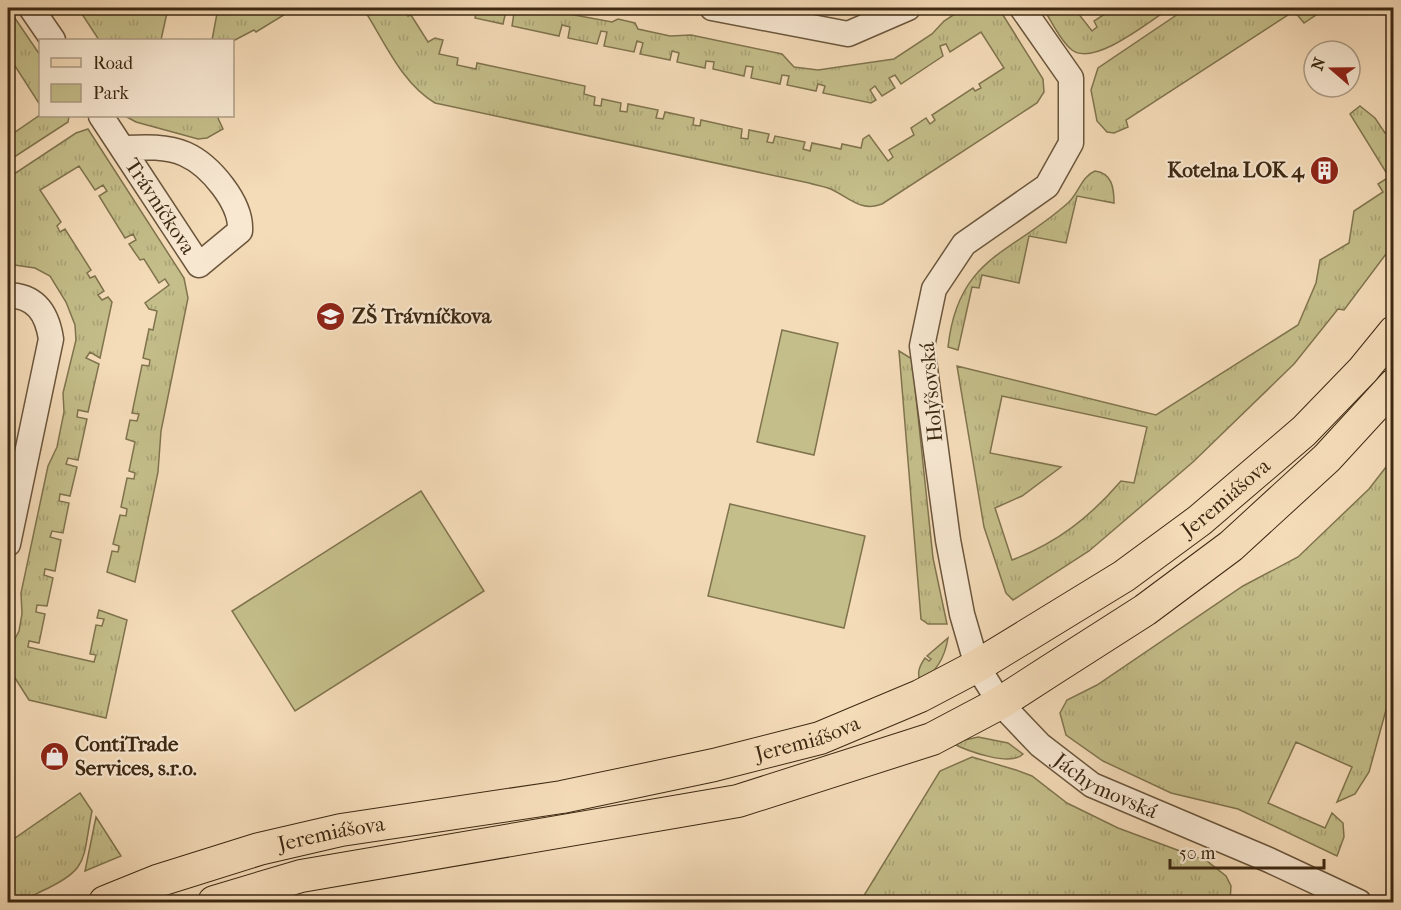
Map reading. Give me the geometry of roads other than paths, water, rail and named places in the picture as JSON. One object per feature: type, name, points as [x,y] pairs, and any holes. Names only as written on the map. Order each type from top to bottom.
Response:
[{"type":"main road","name":"Jeremiášova","points":[[105,903],[157,881],[259,849],[341,830],[562,797],[714,765],[820,738],[920,696],[977,666],[1124,576],[1200,520],[1304,431],[1363,370],[1394,332]]},
{"type":"main road","name":"Jeremiášova","points":[[214,903],[301,876],[738,801],[923,742],[1000,703],[1145,610],[1232,546],[1327,458],[1394,385]]},
{"type":"street","points":[[31,8],[52,39]]},
{"type":"street","points":[[712,8],[848,34],[908,8]]},
{"type":"street","name":"Holýšovská","points":[[1000,703],[977,666],[962,614],[948,540],[922,346],[934,289],[964,244],[1047,186],[1071,143],[1071,78],[1022,8]]},
{"type":"street","name":"Trávníčkova","points":[[102,117],[125,148],[200,265],[240,231],[239,214],[232,197],[194,160],[175,151],[147,146],[125,148]]},
{"type":"street","points":[[8,295],[20,297],[40,307],[47,320],[51,339],[8,544]]},
{"type":"street","name":"Jáchymovská","points":[[1000,703],[1047,751],[1092,785],[1269,860],[1359,903]]},
{"type":"place","name":"Kotelna LOK 4","points":[[1325,170]]},
{"type":"place","name":"ZŠ Trávníčkova","points":[[331,316]]},
{"type":"place","name":"ContiTrade Services, s.r.o.","points":[[54,756]]}]
